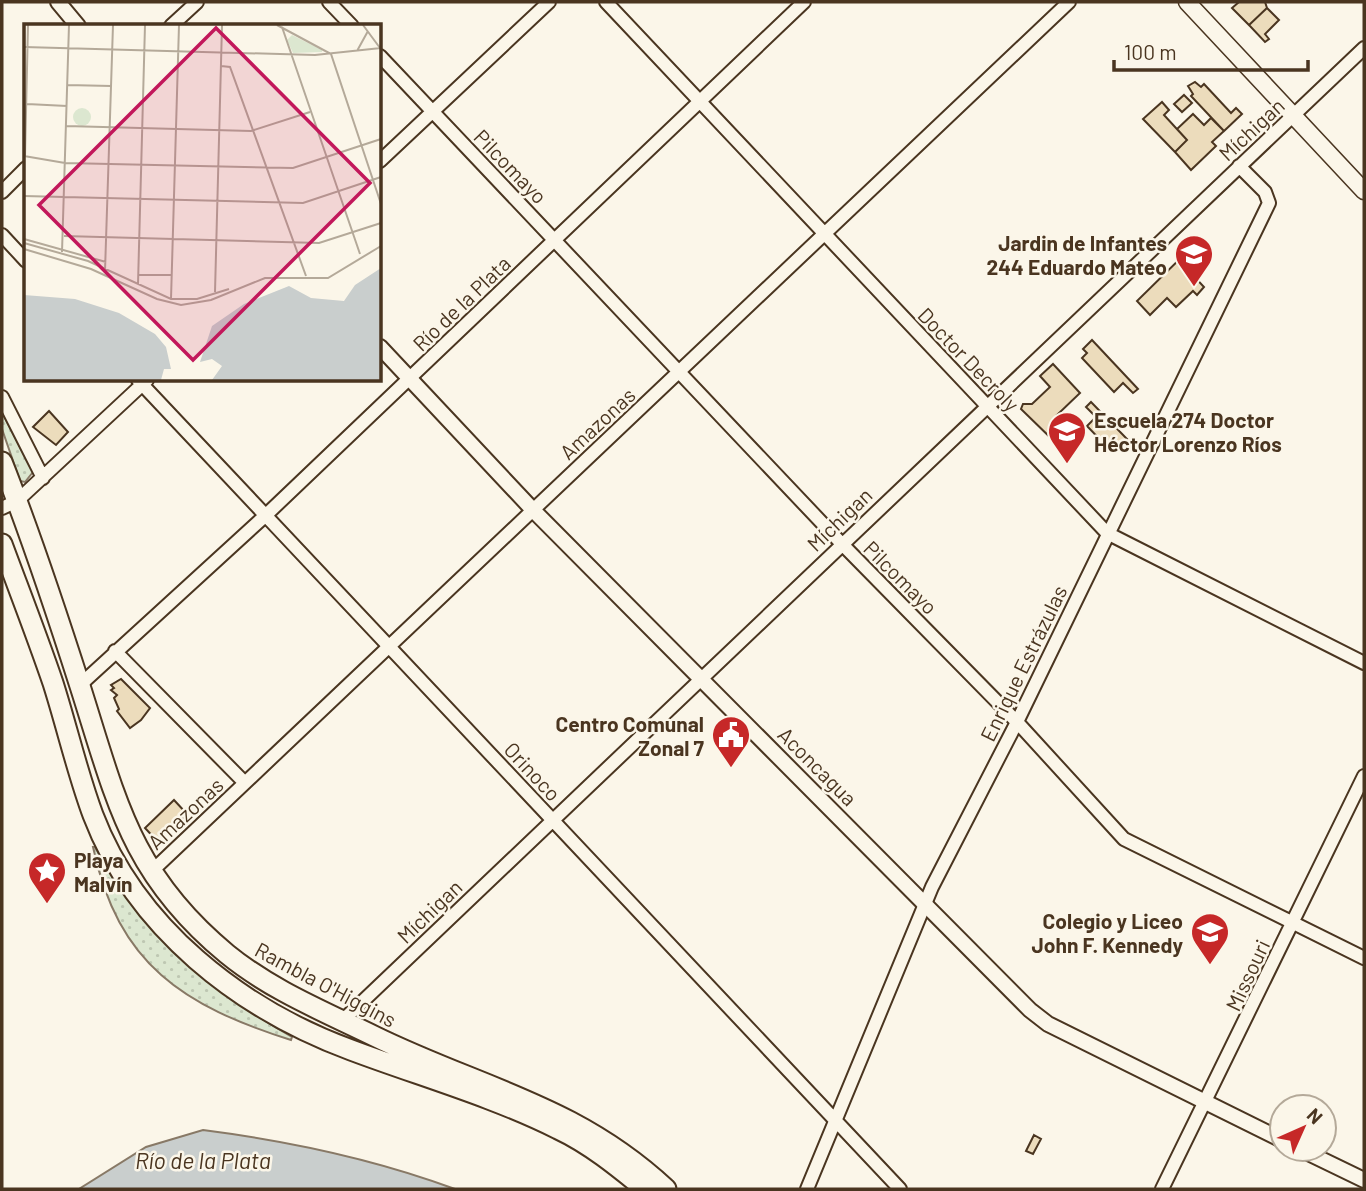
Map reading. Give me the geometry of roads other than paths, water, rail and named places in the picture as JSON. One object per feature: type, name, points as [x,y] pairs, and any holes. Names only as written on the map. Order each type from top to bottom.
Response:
[{"type":"main road","points":[[1187,2],[1364,191]]},
{"type":"main road","name":"Rambla O'Higgins","points":[[2,462],[10,505],[80,685],[129,835],[151,872],[205,934],[250,972],[342,1021],[408,1052],[566,1116],[626,1155],[666,1189]]},
{"type":"main road","name":"Rambla O'Higgins","points":[[2,544],[52,680],[93,815],[128,882],[167,931],[233,989],[299,1028],[350,1050],[510,1107],[560,1129],[602,1156],[645,1189]]},
{"type":"street","points":[[58,2],[76,24]]},
{"type":"street","points":[[173,24],[197,2]]},
{"type":"street","points":[[329,2],[350,24]]},
{"type":"street","points":[[382,159],[549,2]]},
{"type":"street","name":"Doctor Decroly","points":[[606,2],[1107,533],[1364,663]]},
{"type":"street","name":"Río de la Plata","points":[[80,685],[266,515],[804,2]]},
{"type":"street","name":"Amazonas","points":[[151,872],[1069,2]]},
{"type":"street","name":"Míchigan","points":[[342,1021],[841,543],[1364,48]]},
{"type":"street","name":"Pilcomayo","points":[[382,58],[841,543],[1017,722],[1124,839],[1364,958]]},
{"type":"street","name":"Enrique Estrázulas","points":[[807,1189],[925,904],[1017,722],[1269,203],[1265,192],[1239,166]]},
{"type":"street","points":[[2,192],[24,170]]},
{"type":"street","points":[[2,235],[24,259]]},
{"type":"street","name":"Aconcagua","points":[[382,349],[533,510],[1039,1017],[1268,1133]]},
{"type":"street","points":[[10,505],[43,478],[142,382]]},
{"type":"street","name":"Orinoco","points":[[144,382],[900,1189]]},
{"type":"street","points":[[2,397],[43,478]]},
{"type":"street","points":[[116,651],[245,783]]},
{"type":"street","name":"Missouri","points":[[1163,1189],[1364,776]]},
{"type":"street","points":[[1329,1163],[1364,1180]]},
{"type":"water","name":"Río de la Plata","points":[[203,1130],[331,1152],[455,1189],[79,1189],[146,1147]]},
{"type":"place","name":"Jardin de Infantes 244 Eduardo Mateo","points":[[1194,288]]},
{"type":"place","name":"Escuela 274 Doctor Héctor Lorenzo Ríos","points":[[1067,465]]},
{"type":"place","name":"Centro Comunal Zonal 7","points":[[731,769]]},
{"type":"place","name":"Playa Malvín","points":[[47,905]]},
{"type":"place","name":"Colegio y Liceo John F. Kennedy","points":[[1210,966]]}]
